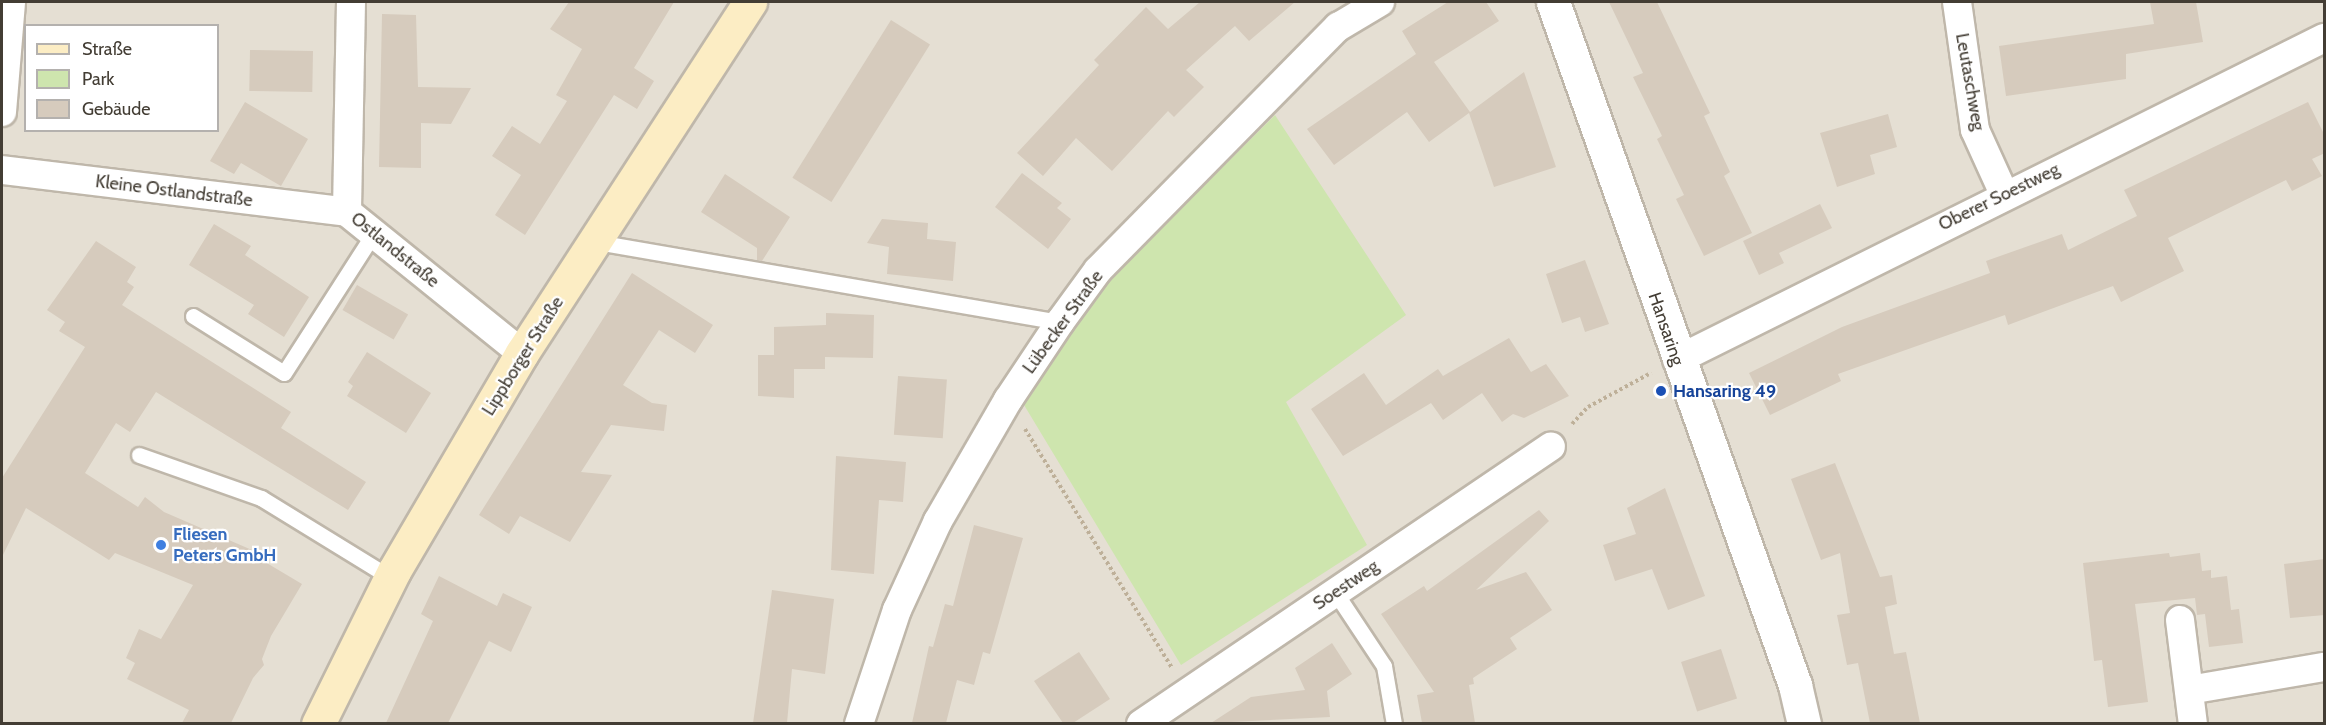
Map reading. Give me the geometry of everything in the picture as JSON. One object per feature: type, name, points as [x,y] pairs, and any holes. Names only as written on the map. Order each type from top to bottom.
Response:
[{"type":"main road","name":"Lippborger Straße","points":[[318,723],[391,578],[522,353],[750,2]]},
{"type":"street","points":[[2,112],[11,2]]},
{"type":"street","name":"Ostlandstraße","points":[[351,2],[347,212],[522,353]]},
{"type":"street","name":"Lübecker Straße","points":[[859,723],[897,610],[934,531],[1008,400],[1060,322],[1098,270],[1338,27],[1380,2]]},
{"type":"street","name":"Hansaring","points":[[1553,2],[1677,360],[1796,685],[1804,723]]},
{"type":"street","name":"Leutaschweg","points":[[1957,2],[1975,129],[2004,194]]},
{"type":"street","name":"Oberer Soestweg","points":[[1677,360],[2004,194],[2325,38]]},
{"type":"street","name":"Kleine Ostlandstraße","points":[[2,170],[347,212]]},
{"type":"street","name":"Soestweg","points":[[1152,720],[1187,692],[1551,446]]},
{"type":"street","points":[[2180,620],[2193,723]]},
{"type":"street","points":[[2189,690],[2325,668]]},
{"type":"lane","points":[[193,316],[284,373],[374,233]]},
{"type":"lane","points":[[596,242],[1060,322]]},
{"type":"lane","points":[[139,455],[261,498],[391,578]]},
{"type":"lane","points":[[1335,592],[1384,666],[1394,723]]},
{"type":"path","points":[[1551,446],[1588,407],[1677,360]]},
{"type":"path","points":[[1008,400],[1187,692]]},
{"type":"shaded area","points":[[2,2],[2324,2],[2324,723],[2,723]]},
{"type":"green space","points":[[1275,115],[1406,315],[1286,402],[1367,545],[1181,665],[1021,400],[1105,284]]},
{"type":"building","points":[[569,2],[674,2],[634,68],[654,81],[637,109],[614,95],[525,235],[495,215],[521,175],[492,156],[512,126],[540,144],[567,101],[556,95],[582,49],[550,29]]},
{"type":"building","points":[[1200,2],[1295,2],[1249,41],[1235,26],[1186,70],[1204,87],[1174,117],[1168,111],[1112,171],[1076,138],[1043,176],[1017,153],[1099,65],[1094,60],[1146,7],[1168,29]]},
{"type":"building","points":[[1448,2],[1486,2],[1499,21],[1434,62],[1470,112],[1524,72],[1556,167],[1494,187],[1469,113],[1429,142],[1407,112],[1334,165],[1307,129],[1416,54],[1402,31]]},
{"type":"building","points":[[1609,2],[1657,2],[1710,113],[1704,116],[1730,172],[1724,176],[1752,233],[1704,256],[1676,199],[1684,195],[1657,139],[1662,136],[1633,77],[1643,73]]},
{"type":"building","points":[[2150,2],[2196,2],[2203,42],[2126,54],[2126,79],[2006,96],[1999,46],[2154,24]]},
{"type":"building","points":[[382,14],[416,15],[418,87],[471,88],[451,124],[421,123],[421,168],[379,167]]},
{"type":"building","points":[[891,20],[930,44],[831,202],[792,178]]},
{"type":"building","points":[[250,50],[313,51],[312,92],[249,91]]},
{"type":"building","points":[[245,102],[308,139],[281,186],[241,163],[234,174],[210,161]]},
{"type":"building","points":[[2308,102],[2325,136],[2325,153],[2312,159],[2322,176],[2292,191],[2286,180],[2168,238],[2184,271],[2121,302],[2113,286],[2008,325],[2005,315],[1838,374],[1841,381],[1770,415],[1749,373],[1842,327],[1990,273],[1986,261],[2062,234],[2068,250],[2137,216],[2124,190]]},
{"type":"building","points":[[1888,114],[1897,147],[1870,155],[1875,174],[1837,187],[1820,133]]},
{"type":"building","points":[[1022,173],[1062,203],[1057,208],[1071,219],[1048,249],[995,207]]},
{"type":"building","points":[[725,174],[790,217],[762,261],[757,260],[757,248],[701,212]]},
{"type":"building","points":[[1820,204],[1832,228],[1779,253],[1784,263],[1759,275],[1743,241]]},
{"type":"building","points":[[882,219],[928,223],[927,239],[956,242],[953,281],[887,274],[889,247],[867,243]]},
{"type":"building","points":[[214,224],[251,246],[245,255],[309,297],[284,337],[248,314],[254,305],[189,265]]},
{"type":"building","points":[[96,241],[136,267],[127,282],[134,287],[122,305],[291,412],[281,428],[366,482],[348,510],[156,392],[130,432],[116,423],[85,473],[138,507],[145,497],[164,512],[268,557],[265,562],[302,584],[271,636],[262,659],[264,665],[253,678],[231,723],[182,723],[189,710],[127,679],[135,663],[126,658],[139,629],[161,639],[193,585],[115,553],[109,560],[26,508],[2,557],[2,478],[85,347],[59,331],[65,322],[47,310]]},
{"type":"building","points":[[1585,260],[1609,324],[1585,332],[1580,317],[1562,323],[1546,274]]},
{"type":"building","points":[[632,273],[713,325],[695,353],[659,330],[623,385],[652,403],[667,405],[664,431],[611,425],[581,472],[612,475],[570,542],[520,516],[509,534],[479,515]]},
{"type":"building","points":[[357,285],[408,314],[394,340],[342,310]]},
{"type":"building","points":[[826,313],[874,315],[873,358],[825,357],[825,369],[794,369],[794,398],[758,396],[758,355],[774,355],[774,327],[826,325]]},
{"type":"building","points":[[1509,338],[1531,372],[1546,364],[1569,396],[1524,418],[1513,414],[1502,422],[1482,393],[1443,420],[1431,403],[1343,456],[1311,409],[1364,373],[1386,405],[1438,369],[1443,376]]},
{"type":"building","points":[[367,352],[431,393],[406,433],[347,396],[353,386],[348,382]]},
{"type":"building","points":[[898,376],[947,379],[943,438],[894,435]]},
{"type":"building","points":[[836,456],[906,462],[903,502],[879,500],[874,574],[831,570]]},
{"type":"building","points":[[1835,463],[1880,577],[1892,575],[1897,604],[1885,607],[1894,654],[1906,652],[1920,723],[1870,723],[1858,663],[1847,665],[1837,615],[1850,613],[1840,553],[1821,560],[1791,479]]},
{"type":"building","points":[[1665,488],[1705,596],[1668,610],[1652,569],[1615,581],[1603,545],[1636,534],[1627,508]]},
{"type":"building","points":[[1539,510],[1549,521],[1476,590],[1526,572],[1552,610],[1510,638],[1517,649],[1473,678],[1474,684],[1469,685],[1475,723],[1422,723],[1417,695],[1434,692],[1381,614],[1424,586],[1427,591]]},
{"type":"building","points":[[974,525],[1023,538],[990,654],[983,652],[974,685],[957,680],[946,723],[912,723],[929,646],[933,647],[945,604],[953,606]]},
{"type":"building","points":[[2169,553],[2170,557],[2200,553],[2202,571],[2211,570],[2211,578],[2227,576],[2231,610],[2239,609],[2243,643],[2209,647],[2205,614],[2197,615],[2195,598],[2135,604],[2148,702],[2108,707],[2102,660],[2094,661],[2083,563]]},
{"type":"building","points":[[2325,559],[2325,615],[2290,618],[2284,564]]},
{"type":"building","points":[[439,576],[497,606],[503,593],[532,607],[511,652],[489,641],[448,723],[386,723],[433,621],[421,614]]},
{"type":"building","points":[[772,590],[834,599],[825,674],[792,669],[787,723],[753,723]]},
{"type":"building","points":[[1332,643],[1352,674],[1327,691],[1330,717],[1211,723],[1251,697],[1305,690],[1295,668]]},
{"type":"building","points":[[1721,649],[1737,698],[1697,711],[1681,662]]},
{"type":"building","points":[[1079,652],[1110,699],[1073,723],[1063,723],[1034,681]]},
{"type":"place","name":"Hansaring 49","points":[[1661,391]]},
{"type":"place","name":"Fliesen Peters GmbH","points":[[161,545]]}]
